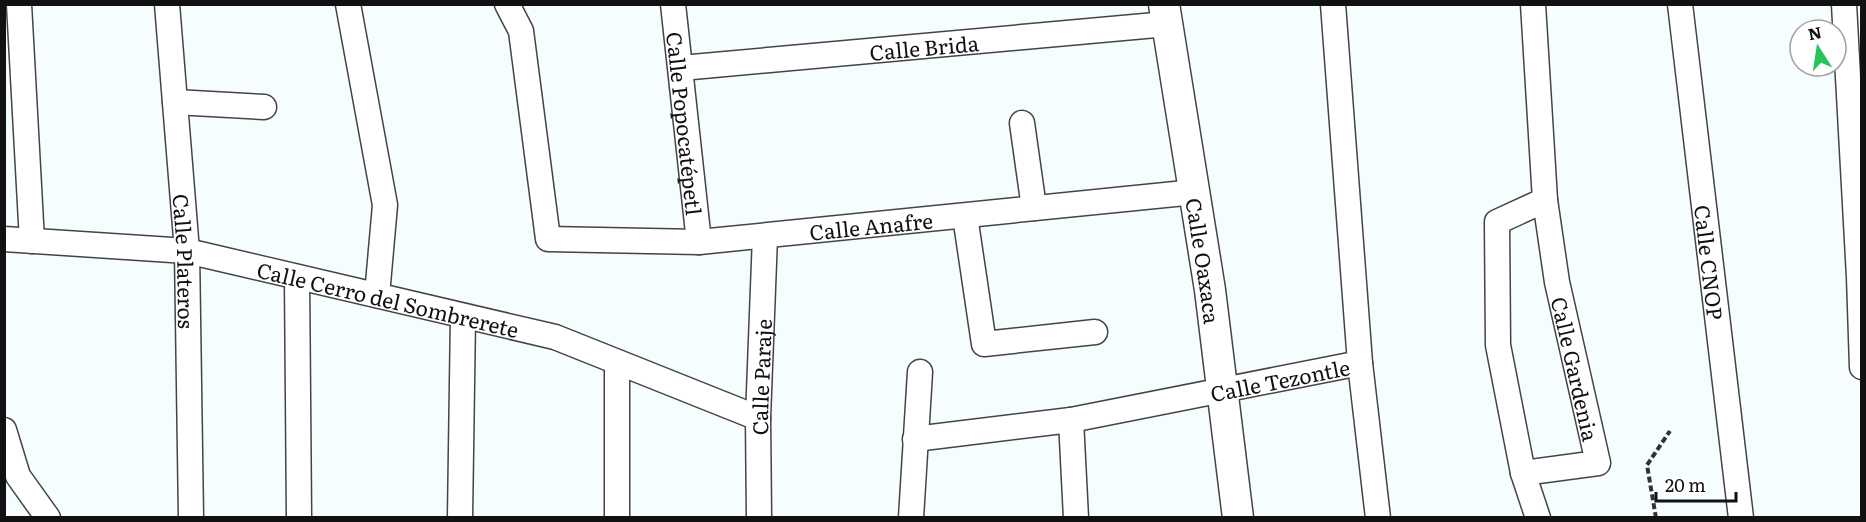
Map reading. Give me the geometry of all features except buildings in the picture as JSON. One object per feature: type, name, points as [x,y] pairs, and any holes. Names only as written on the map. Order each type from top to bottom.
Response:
[{"type":"street","points":[[19,4],[32,241]]},
{"type":"street","name":"Calle Plateros","points":[[167,4],[187,251],[191,518]]},
{"type":"street","points":[[348,4],[386,205],[377,295]]},
{"type":"street","name":"Calle Anafre","points":[[507,4],[521,31],[548,238],[699,242],[1195,192]]},
{"type":"street","name":"Calle Popocatépetl","points":[[673,4],[699,242]]},
{"type":"street","name":"Calle Tezontle","points":[[915,439],[1071,420],[1360,363],[1333,4]]},
{"type":"street","name":"Calle Gardenia","points":[[1523,473],[1598,463],[1557,282],[1545,200],[1533,4]]},
{"type":"street","name":"Calle CNOP","points":[[1680,4],[1741,518]]},
{"type":"street","points":[[1844,4],[1860,277],[1862,367]]},
{"type":"street","name":"Calle Brida","points":[[681,68],[1165,14]]},
{"type":"street","name":"Calle Oaxaca","points":[[1165,14],[1210,290],[1238,518]]},
{"type":"street","points":[[175,102],[264,106]]},
{"type":"street","points":[[1022,123],[1034,208]]},
{"type":"street","points":[[1538,518],[1523,473],[1498,345],[1497,222],[1545,200]]},
{"type":"street","points":[[965,216],[984,344],[1095,332]]},
{"type":"street","name":"Calle Paraje","points":[[759,518],[758,418],[765,236]]},
{"type":"street","name":"Calle Cerro del Sombrerete","points":[[4,239],[187,251],[555,337],[758,418]]},
{"type":"street","points":[[297,277],[299,518]]},
{"type":"street","points":[[460,518],[463,316]]},
{"type":"street","points":[[617,362],[617,518]]},
{"type":"street","points":[[1360,363],[1378,518]]},
{"type":"street","points":[[911,518],[920,372]]},
{"type":"street","points":[[1071,420],[1076,518]]},
{"type":"street","points":[[4,430],[18,476],[48,518]]},
{"type":"path","points":[[1656,518],[1647,465],[1670,431]]}]
